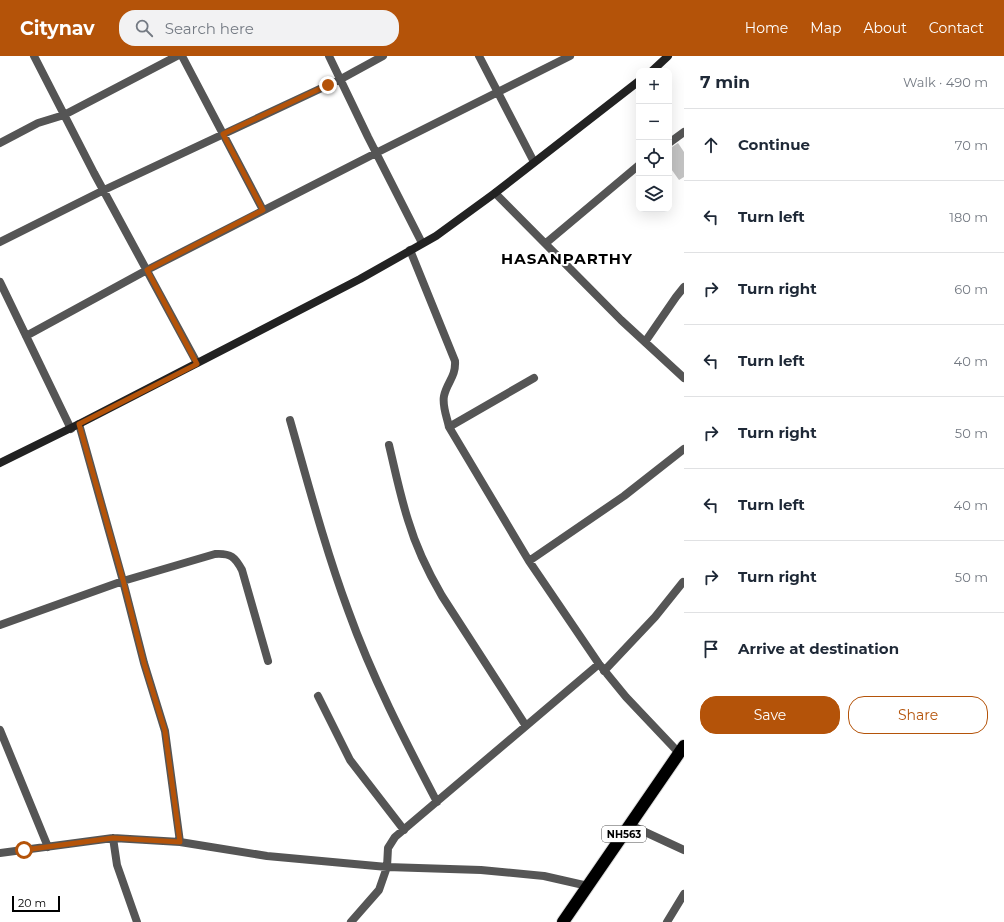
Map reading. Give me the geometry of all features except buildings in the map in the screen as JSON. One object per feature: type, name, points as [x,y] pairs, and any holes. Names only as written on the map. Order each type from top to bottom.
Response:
[{"type":"highway","name":"NH563","points":[[564,922],[682,749]]},
{"type":"street","points":[[34,56],[197,364]]},
{"type":"street","points":[[0,143],[38,123],[64,115],[177,56]]},
{"type":"street","points":[[182,56],[263,210]]},
{"type":"street","points":[[329,56],[422,243]]},
{"type":"street","points":[[0,242],[104,190],[341,79],[383,56]]},
{"type":"street","points":[[479,56],[534,162]]},
{"type":"street","points":[[26,336],[147,270],[263,210],[570,56]]},
{"type":"street","points":[[655,68],[668,56]]},
{"type":"street","points":[[0,463],[197,364],[436,236],[495,193],[636,83]]},
{"type":"street","points":[[672,141],[684,132]]},
{"type":"street","points":[[546,243],[636,168]]},
{"type":"street","points":[[495,193],[621,320],[684,378]]},
{"type":"street","points":[[410,250],[455,361],[454,375],[444,396],[444,408],[449,427],[529,561],[602,667],[626,697],[682,749]]},
{"type":"street","points":[[0,282],[71,428]]},
{"type":"street","points":[[645,342],[676,297],[684,288]]},
{"type":"street","points":[[449,427],[534,378]]},
{"type":"street","points":[[290,420],[331,561],[347,610],[397,725],[437,802]]},
{"type":"street","points":[[79,424],[123,580],[144,663],[165,731],[180,842]]},
{"type":"street","points":[[388,445],[408,520],[429,574],[526,726]]},
{"type":"street","points":[[529,561],[624,496],[684,448]]},
{"type":"street","points":[[0,625],[123,580],[215,554],[225,553],[232,556],[238,562],[242,570],[268,661]]},
{"type":"street","points":[[351,922],[379,890],[387,867],[388,848],[395,837],[526,726],[602,667],[655,617],[683,582]]},
{"type":"street","points":[[318,696],[350,760],[404,830]]},
{"type":"street","points":[[0,730],[48,846]]},
{"type":"street","points":[[630,825],[683,849]]},
{"type":"street","points":[[113,838],[117,865],[137,922]]},
{"type":"street","points":[[0,853],[113,838],[180,842],[267,856],[387,867],[481,870],[528,874],[588,886]]},
{"type":"street","points":[[667,922],[684,894]]},
{"type":"district","name":"HASANPARTHY","points":[[567,259]]},
{"type":"route","points":[[24,850],[113,838],[180,842],[165,731],[144,663],[123,580],[79,424],[197,364],[147,270],[263,210],[223,134],[328,85]]}]
